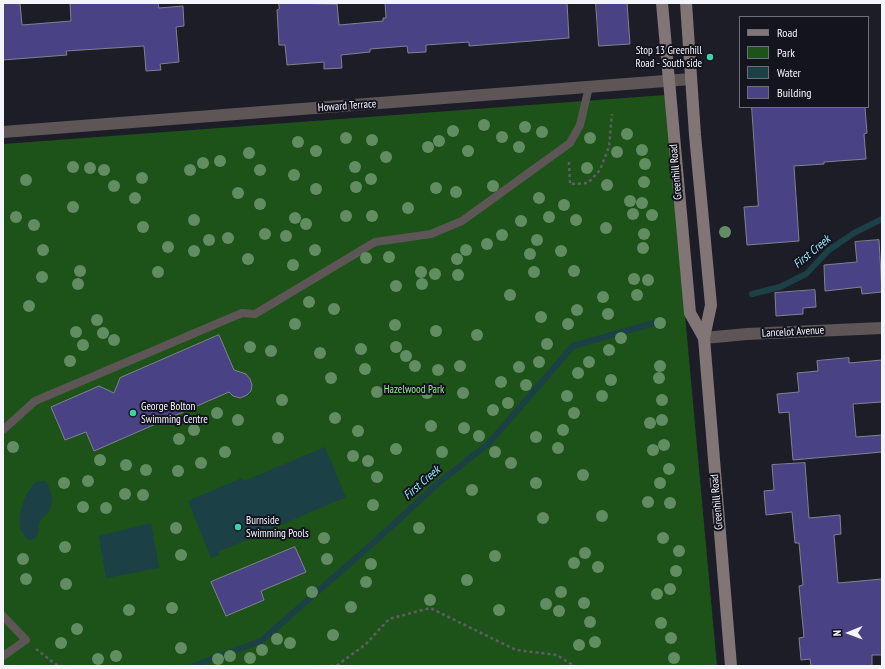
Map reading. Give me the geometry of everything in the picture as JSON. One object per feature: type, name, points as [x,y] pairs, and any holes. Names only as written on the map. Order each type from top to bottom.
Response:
[{"type":"main road","name":"Greenhill Road","points":[[662,3],[690,313],[704,338]]},
{"type":"main road","name":"Greenhill Road","points":[[686,3],[697,156],[711,305],[704,338],[730,666]]},
{"type":"street","name":"Howard Terrace","points":[[3,132],[691,79]]},
{"type":"street","name":"Lancelot Avenue","points":[[704,338],[747,334],[882,328]]},
{"type":"lane","points":[[3,430],[35,401],[242,313],[255,314],[375,242],[431,234],[462,220],[570,142],[580,125],[589,87]]},
{"type":"lane","points":[[3,616],[26,640],[3,656]]},
{"type":"path","points":[[563,148],[568,155],[570,184],[588,183],[600,170],[609,147],[612,114]]},
{"type":"path","points":[[331,666],[336,666],[365,645],[389,619],[430,608],[516,650],[557,655],[574,666]]},
{"type":"path","points":[[26,640],[58,666]]},
{"type":"green space","name":"Hazelwood Park","points":[[665,95],[717,666],[3,666],[3,144]]},
{"type":"water","name":"Burnside Swimming Pools","points":[[325,447],[346,497],[218,552],[219,555],[211,558],[188,501],[242,478],[244,481]]},
{"type":"water","points":[[38,481],[45,481],[47,484],[52,495],[52,504],[48,512],[40,521],[35,539],[29,540],[21,529],[21,509],[29,490]]},
{"type":"water","points":[[151,523],[159,568],[106,578],[99,536]]},
{"type":"building","points":[[3,3],[20,3],[22,25],[71,21],[70,3],[158,3],[159,8],[183,6],[184,26],[176,27],[179,62],[160,64],[161,70],[146,71],[144,46],[66,51],[67,55],[3,60]]},
{"type":"building","points":[[279,3],[337,4],[339,25],[383,21],[383,18],[386,18],[385,3],[567,3],[569,38],[469,46],[469,42],[426,45],[426,52],[408,53],[407,46],[370,49],[370,52],[341,55],[342,68],[324,69],[324,62],[287,65],[285,45],[279,45],[277,10],[279,9]]},
{"type":"building","points":[[596,3],[627,3],[630,44],[599,46]]},
{"type":"building","points":[[752,108],[865,108],[867,133],[864,134],[866,159],[794,166],[799,241],[747,245],[744,207],[758,206]]},
{"type":"building","points":[[879,240],[882,292],[862,294],[861,287],[825,291],[824,265],[857,262],[855,242]]},
{"type":"building","points":[[815,290],[816,307],[803,308],[803,314],[776,316],[775,293]]},
{"type":"building","points":[[219,335],[234,370],[246,374],[250,379],[252,385],[251,391],[247,395],[240,398],[233,396],[229,392],[94,451],[86,432],[65,440],[51,407],[99,386],[114,393],[120,378]]},
{"type":"building","points":[[849,358],[849,363],[882,360],[882,402],[853,404],[856,437],[882,435],[882,452],[793,460],[789,412],[779,413],[777,394],[799,392],[797,373],[818,371],[817,361]]},
{"type":"building","points":[[805,463],[809,518],[840,515],[841,534],[834,535],[838,583],[882,579],[882,655],[872,655],[872,666],[811,666],[810,659],[801,660],[799,638],[804,637],[799,586],[803,585],[799,543],[795,543],[792,512],[766,515],[764,491],[774,490],[772,465]]},
{"type":"building","points":[[295,547],[306,572],[261,591],[264,600],[226,616],[211,582]]},
{"type":"waterway","name":"First Creek","points":[[752,294],[780,287],[806,274],[829,250],[854,233],[882,219]]},
{"type":"waterway","name":"First Creek","points":[[193,666],[261,641],[372,544],[435,486],[489,443],[573,346],[661,321]]},
{"type":"place","name":"Stop 13 Greenhill Road - South side","points":[[710,57]]},
{"type":"place","name":"George Bolton Swimming Centre","points":[[133,413]]},
{"type":"place","name":"Burnside Swimming Pools","points":[[238,527]]}]
